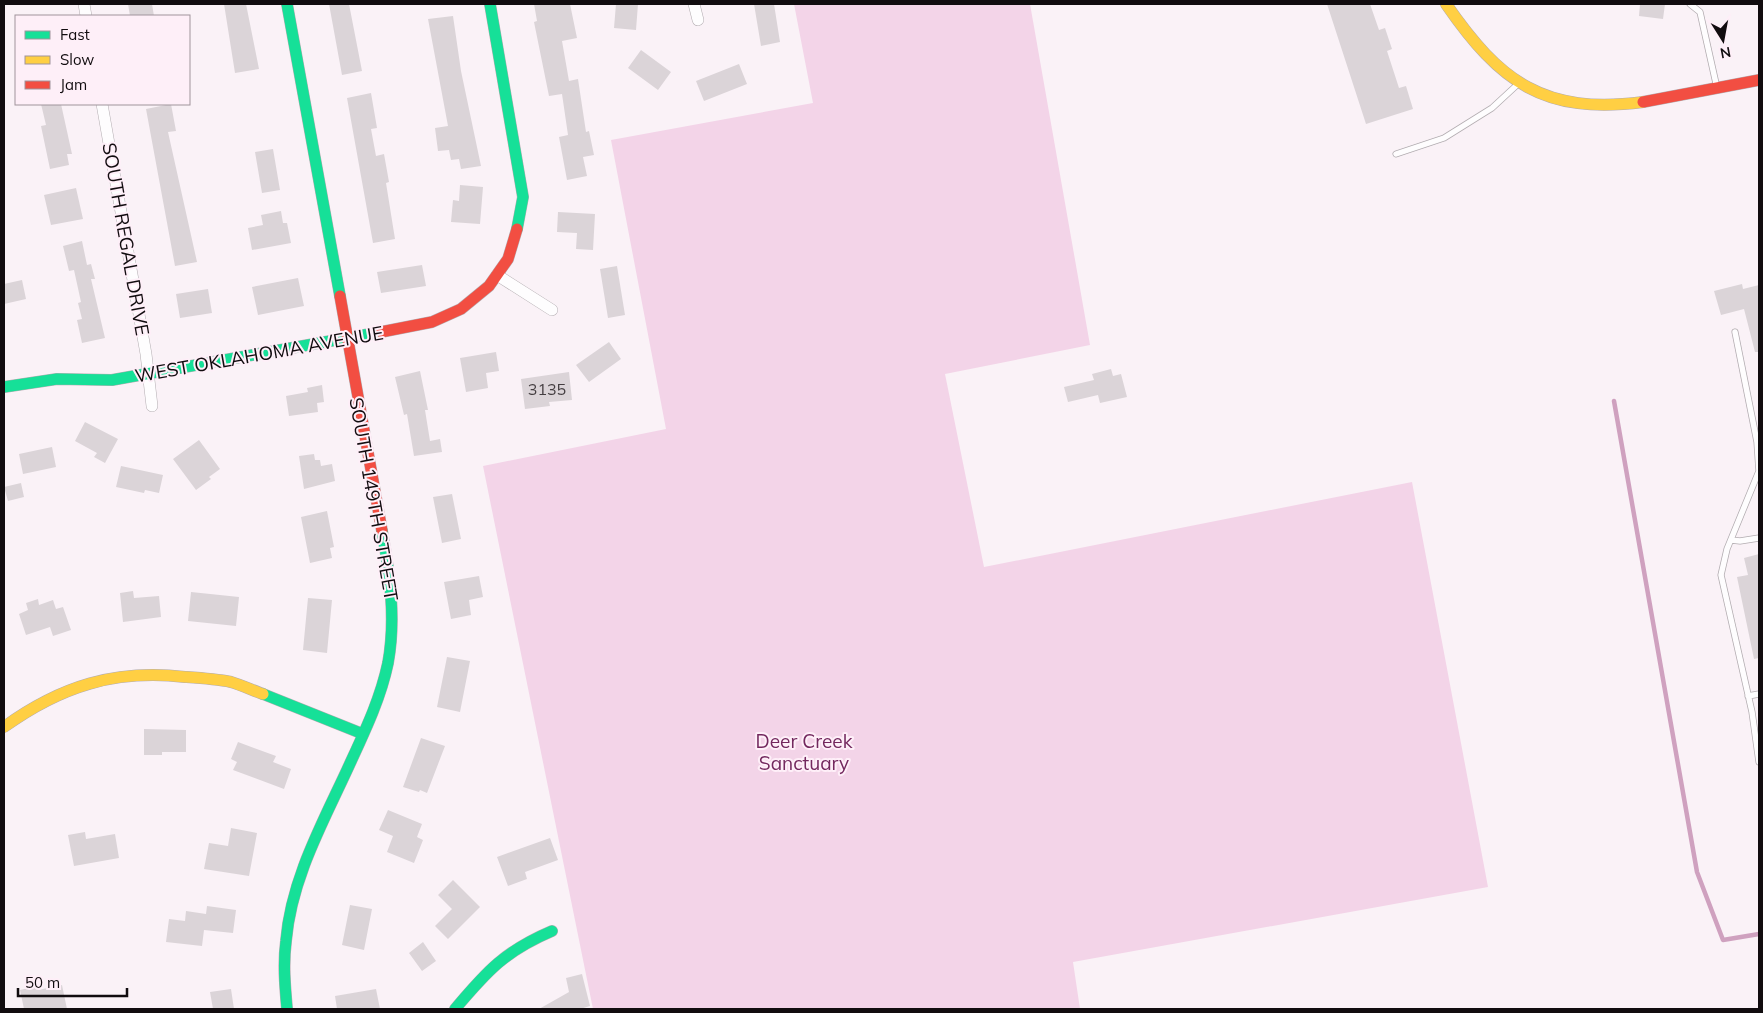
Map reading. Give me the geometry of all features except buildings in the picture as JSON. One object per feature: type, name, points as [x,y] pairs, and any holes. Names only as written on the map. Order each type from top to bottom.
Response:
[{"type":"street","name":"SOUTH 149TH STREET","points":[[286,1009],[285,930],[296,886],[375,708],[388,661],[393,606],[384,541],[287,4]]},
{"type":"street","name":"WEST OKLAHOMA AVENUE","points":[[4,387],[58,379],[112,380],[347,339],[432,322],[447,317],[476,298],[497,275],[508,259],[515,240],[523,197],[490,4]]},
{"type":"street","points":[[694,4],[698,20]]},
{"type":"street","points":[[1446,4],[1468,36],[1508,76],[1519,83],[1555,98],[1603,106],[1631,104],[1759,80]]},
{"type":"street","name":"SOUTH REGAL DRIVE","points":[[102,105],[149,374],[152,406]]},
{"type":"street","points":[[497,275],[552,310]]},
{"type":"street","points":[[4,727],[33,706],[68,689],[116,676],[153,673],[231,682],[364,734]]},
{"type":"street","points":[[454,1009],[490,966],[504,954],[523,942],[552,931]]},
{"type":"lane","points":[[1690,4],[1700,12],[1717,88]]},
{"type":"lane","points":[[1396,154],[1444,138],[1492,108],[1519,83]]},
{"type":"lane","points":[[1734,332],[1758,442],[1759,471],[1731,540],[1721,575],[1748,696],[1759,758]]},
{"type":"lane","points":[[1731,540],[1740,542],[1759,538]]},
{"type":"lane","points":[[1748,696],[1759,694]]},
{"type":"green space","name":"Deer Creek Sanctuary","points":[[794,4],[1030,4],[1090,345],[945,374],[984,567],[1412,482],[1488,887],[1073,962],[1080,1009],[593,1009],[483,466],[666,429],[611,140],[813,103]]},
{"type":"waterway","points":[[1614,401],[1697,872],[1723,940],[1759,934]]},
{"type":"traffic: fast","points":[[287,4],[340,296]]},
{"type":"traffic: fast","points":[[490,4],[523,197],[517,229]]},
{"type":"traffic: fast","points":[[4,387],[57,379],[112,380],[381,332]]},
{"type":"traffic: fast","points":[[287,1009],[285,950],[294,896],[318,832],[371,718],[388,663],[392,614],[382,531]]},
{"type":"traffic: fast","points":[[263,694],[363,734]]},
{"type":"traffic: fast","points":[[455,1009],[487,973],[509,954],[552,931]]},
{"type":"traffic: slow","points":[[1446,4],[1486,54],[1506,73],[1528,87],[1551,97],[1578,103],[1608,105],[1643,102]]},
{"type":"traffic: slow","points":[[4,727],[46,701],[68,691],[112,678],[159,675],[208,679],[231,682],[263,694]]},
{"type":"traffic: jam","points":[[1643,102],[1759,80]]},
{"type":"traffic: jam","points":[[381,332],[432,322],[461,309],[489,286],[508,259],[517,229]]},
{"type":"traffic: jam","points":[[340,296],[382,531]]}]
